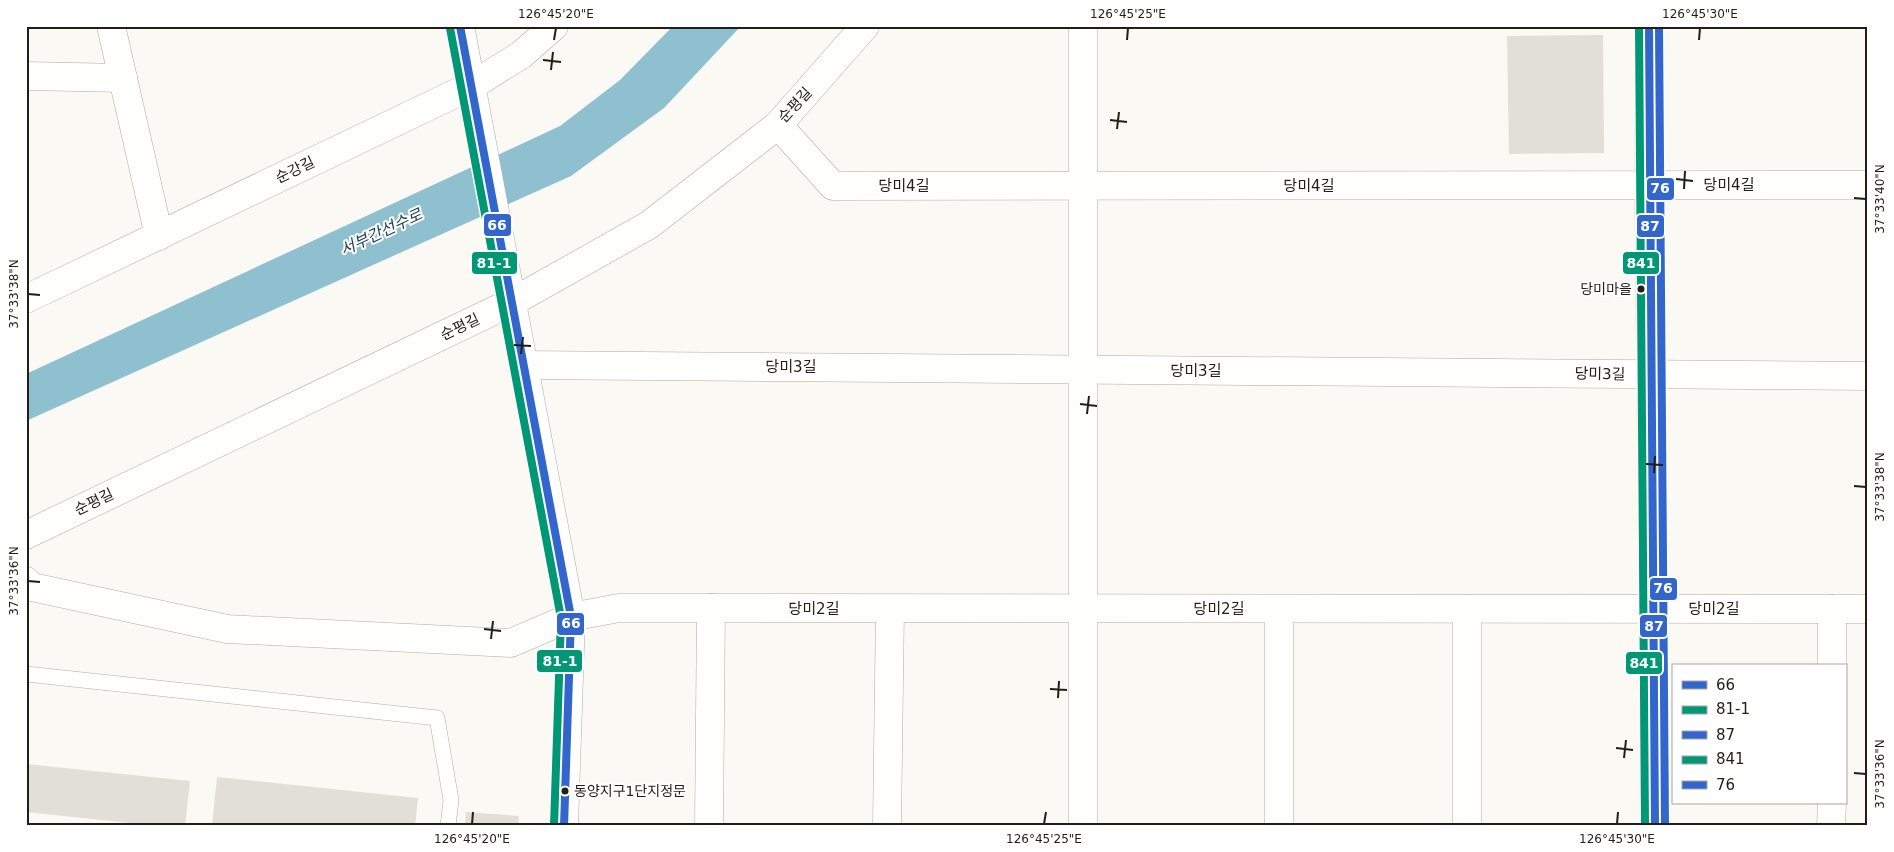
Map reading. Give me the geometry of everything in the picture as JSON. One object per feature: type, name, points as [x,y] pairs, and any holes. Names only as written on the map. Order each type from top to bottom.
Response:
[{"type":"street","points":[[111,26],[159,236]]},
{"type":"street","points":[[460,26],[570,617],[564,826]]},
{"type":"street","name":"순강길","points":[[26,299],[159,236],[473,98],[554,26]]},
{"type":"street","name":"순평길","points":[[26,535],[509,290],[649,225],[778,125],[865,26]]},
{"type":"street","points":[[1083,26],[1083,826]]},
{"type":"street","points":[[1649,26],[1655,826]]},
{"type":"street","points":[[26,76],[123,78]]},
{"type":"street","name":"당미4길","points":[[778,125],[833,186],[1868,185]]},
{"type":"street","name":"당미3길","points":[[523,365],[1868,376]]},
{"type":"street","points":[[26,582],[32,587],[227,629],[510,643],[570,617]]},
{"type":"street","name":"당미2길","points":[[570,617],[619,608],[1868,609]]},
{"type":"street","points":[[709,826],[711,608]]},
{"type":"street","points":[[887,826],[890,609]]},
{"type":"street","points":[[1279,609],[1279,826]]},
{"type":"street","points":[[1466,609],[1468,826]]},
{"type":"street","points":[[1832,609],[1832,664]]},
{"type":"street","points":[[1832,804],[1832,826]]},
{"type":"lane","points":[[26,674],[437,718],[451,800],[448,826]]},
{"type":"water","name":"서부간선수로","points":[[673,26],[741,26],[664,108],[571,176],[26,421],[26,374],[560,126],[620,80]]},
{"type":"building","points":[[1603,35],[1604,153],[1509,154],[1507,36]]},
{"type":"building","points":[[26,764],[190,781],[185,826],[158,826],[26,812]]},
{"type":"building","points":[[217,777],[418,798],[415,826],[212,825]]},
{"type":"building","points":[[466,812],[519,816],[518,826],[465,826]]},
{"type":"transit line","name":"66","points":[[460,26],[571,617],[564,826]]},
{"type":"transit line","name":"841","points":[[1639,26],[1645,826]]},
{"type":"transit line","name":"87","points":[[1649,26],[1655,826]]},
{"type":"transit line","name":"76","points":[[1659,26],[1665,826]]},
{"type":"transit line","name":"81-1","points":[[450,28],[561,618],[554,826]]},
{"type":"place","name":"당미마을","points":[[1641,289]]},
{"type":"place","name":"동양지구1단지정문","points":[[565,791]]}]
